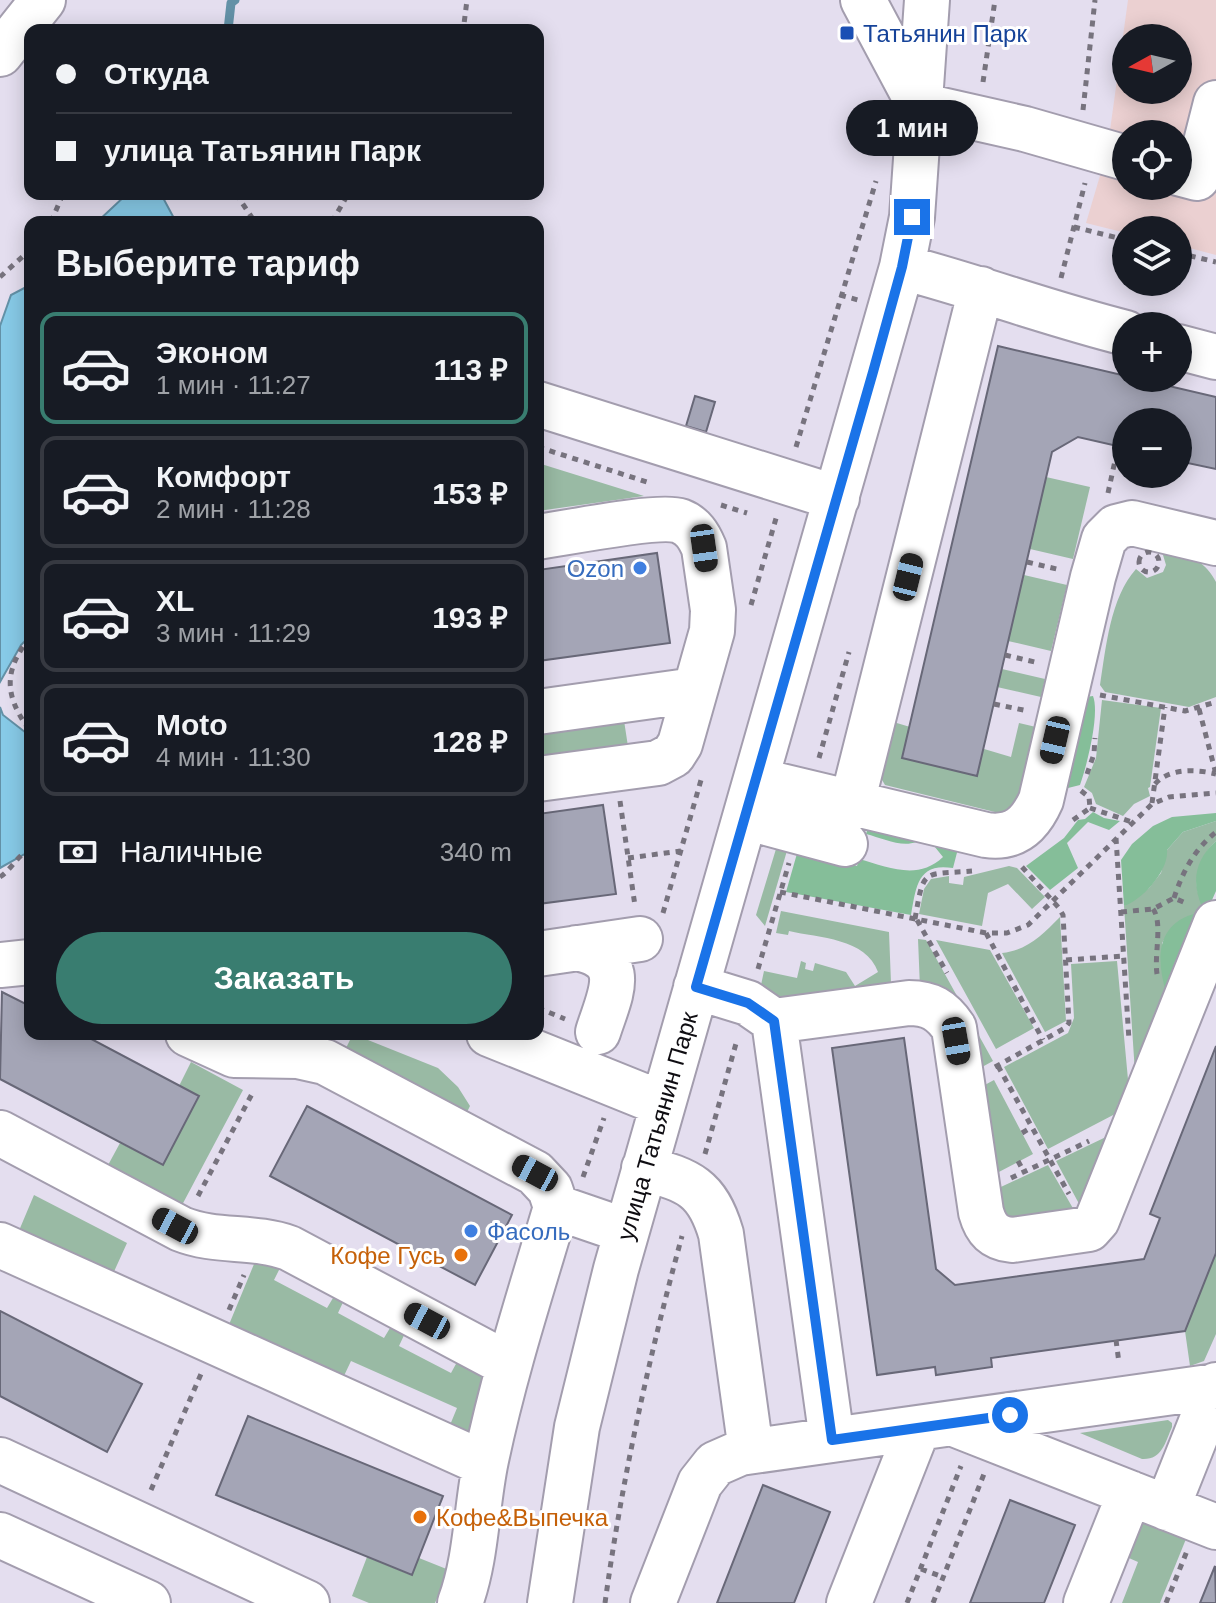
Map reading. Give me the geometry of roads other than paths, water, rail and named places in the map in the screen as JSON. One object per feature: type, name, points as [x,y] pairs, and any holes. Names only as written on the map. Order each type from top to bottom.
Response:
[{"type":"street","points":[[0,54],[43,0]]},
{"type":"street","points":[[863,0],[919,105],[1106,152]]},
{"type":"street","name":"улица Татьянин Парк","points":[[550,1603],[577,1427],[626,1231],[902,267],[912,217],[927,0]]},
{"type":"street","points":[[1197,185],[1216,103]]},
{"type":"street","points":[[902,267],[981,289],[1051,314],[1112,329]]},
{"type":"street","points":[[848,823],[981,289]]},
{"type":"street","points":[[1192,351],[1216,357]]},
{"type":"street","points":[[544,407],[697,493]]},
{"type":"street","points":[[544,536],[662,520],[697,493],[786,482],[837,498]]},
{"type":"street","points":[[544,778],[658,763],[673,755],[680,744],[712,631],[713,610],[700,537],[697,493]]},
{"type":"street","points":[[751,798],[848,823],[996,836],[1015,833],[1033,818],[1041,800],[1100,548],[1110,532],[1123,524],[1140,524],[1216,543]]},
{"type":"street","points":[[544,711],[695,690]]},
{"type":"street","points":[[696,987],[761,1012],[909,1003],[931,1006],[941,1011],[980,1075],[978,1193],[984,1223],[989,1231],[1002,1239],[1012,1240],[1089,1229],[1097,1220],[1137,1120],[1209,916]]},
{"type":"street","points":[[557,951],[640,939]]},
{"type":"street","points":[[557,951],[600,956],[612,971],[612,989],[598,1032]]},
{"type":"street","points":[[0,965],[24,963]]},
{"type":"street","points":[[761,1012],[832,1440]]},
{"type":"street","points":[[201,1040],[234,1055],[298,1056],[325,1062],[521,1165],[543,1179],[564,1210],[626,1231]]},
{"type":"street","points":[[504,1040],[663,1104]]},
{"type":"street","points":[[0,1133],[181,1229],[211,1238],[259,1239],[289,1248],[509,1365]]},
{"type":"street","points":[[644,1168],[684,1180],[695,1187],[711,1207],[721,1234],[751,1451]]},
{"type":"street","points":[[460,1603],[470,1571],[485,1464],[509,1365],[564,1210]]},
{"type":"street","points":[[0,1245],[485,1464]]},
{"type":"street","points":[[653,1603],[700,1483],[721,1460],[751,1451],[832,1440],[960,1431],[1216,1386],[1178,1512],[1086,1603]]},
{"type":"street","points":[[960,1431],[1178,1512]]},
{"type":"street","points":[[849,1603],[960,1431]]},
{"type":"street","points":[[0,1460],[307,1603]]},
{"type":"street","points":[[0,1535],[148,1603]]},
{"type":"water","points":[[121,200],[164,200],[173,216],[103,216]]},
{"type":"water","points":[[24,288],[24,642],[0,682],[0,326],[11,295]]},
{"type":"water","points":[[0,707],[3,715],[24,731],[24,854],[0,868]]},
{"type":"waterway","points":[[229,24],[231,3],[235,0]]},
{"type":"place","name":"Татьянин Парк","points":[[847,33]]},
{"type":"place","name":"Ozon","points":[[640,568]]},
{"type":"place","name":"Фасоль","points":[[471,1231]]},
{"type":"place","name":"Кофе Гусь","points":[[461,1255]]},
{"type":"place","name":"Кофе&Выпечка","points":[[420,1517]]}]
